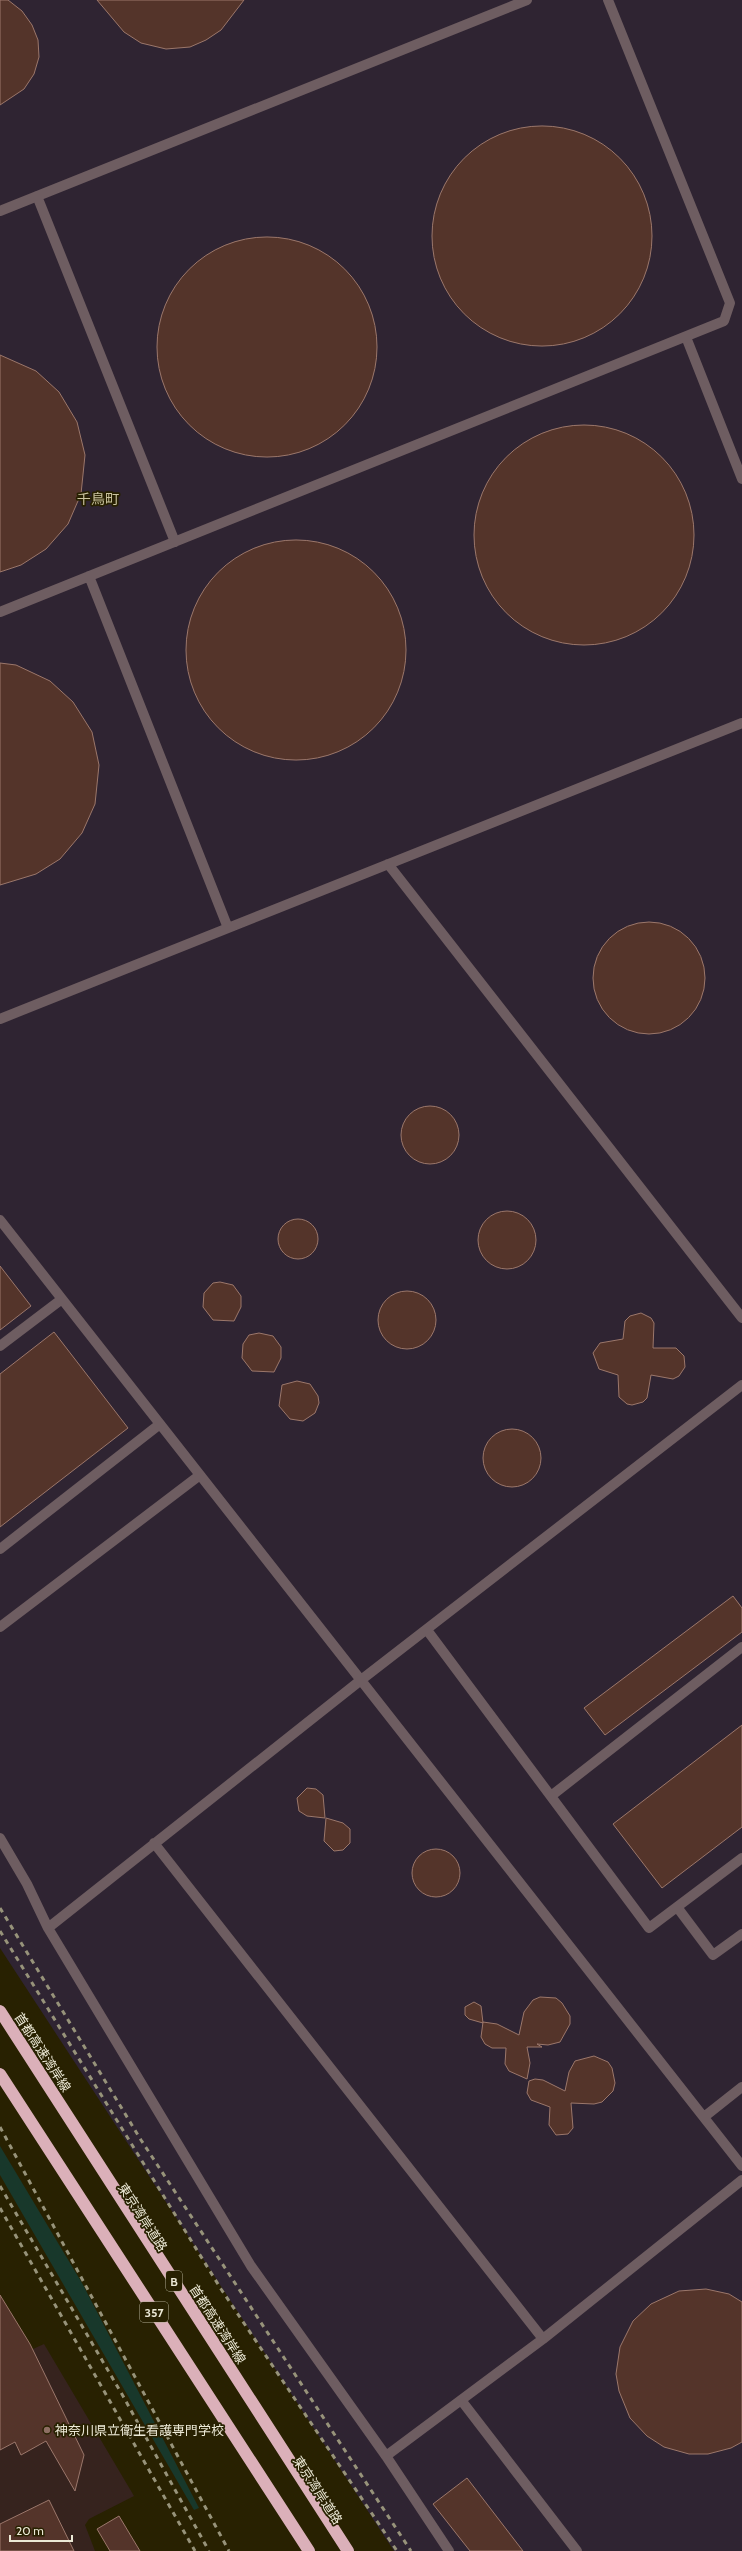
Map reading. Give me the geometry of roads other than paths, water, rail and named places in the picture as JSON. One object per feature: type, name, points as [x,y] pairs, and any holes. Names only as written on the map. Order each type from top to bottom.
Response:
[{"type":"highway","name":"首都高速湾岸線","points":[[0,2011],[348,2551]]},
{"type":"highway","name":"東京湾岸道路","points":[[0,2021],[340,2551]]},
{"type":"highway","name":"357","points":[[0,2074],[309,2551]]},
{"type":"highway","points":[[0,2085],[301,2551]]},
{"type":"lane","points":[[0,211],[527,0]]},
{"type":"lane","points":[[0,612],[724,321],[730,303],[608,0]]},
{"type":"lane","points":[[37,196],[175,542]]},
{"type":"lane","points":[[686,337],[742,479]]},
{"type":"lane","points":[[89,576],[228,928]]},
{"type":"lane","points":[[0,1019],[742,723]]},
{"type":"lane","points":[[388,864],[742,1318]]},
{"type":"lane","points":[[0,1220],[742,2166]]},
{"type":"lane","points":[[0,1346],[62,1299]]},
{"type":"lane","points":[[48,1928],[361,1680],[742,1385]]},
{"type":"lane","points":[[0,1549],[160,1424]]},
{"type":"lane","points":[[0,1628],[200,1475]]},
{"type":"lane","points":[[427,1630],[649,1928],[742,1858]]},
{"type":"lane","points":[[551,1796],[742,1647]]},
{"type":"lane","points":[[0,1838],[26,1884],[48,1928],[251,2266],[386,2456],[449,2551]]},
{"type":"lane","points":[[154,1843],[543,2339]]},
{"type":"lane","points":[[677,1907],[714,1955],[742,1934]]},
{"type":"lane","points":[[704,2117],[742,2087]]},
{"type":"lane","points":[[386,2456],[543,2339],[742,2180]]},
{"type":"lane","points":[[461,2400],[577,2551]]},
{"type":"railway","points":[[0,1908],[141,2140],[411,2551]]},
{"type":"railway","points":[[0,1931],[221,2289],[397,2551]]},
{"type":"railway","points":[[0,2127],[229,2551]]},
{"type":"railway","points":[[0,2186],[123,2396],[209,2551]]},
{"type":"railway","points":[[0,2208],[195,2551]]},
{"type":"place","name":"神奈川県立衛生看護専門学校","points":[[47,2430]]},
{"type":"district","name":"千鳥町","points":[[98,499]]}]
